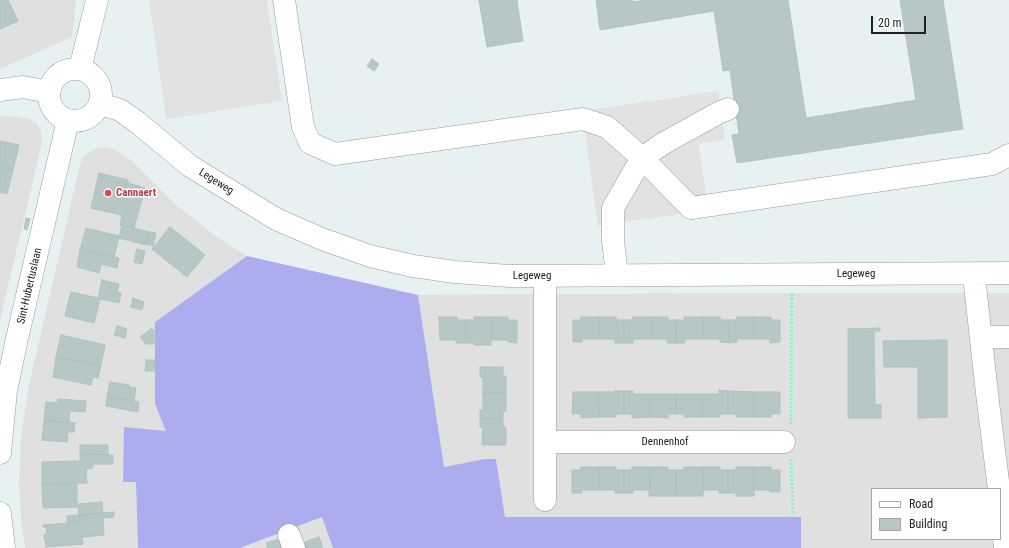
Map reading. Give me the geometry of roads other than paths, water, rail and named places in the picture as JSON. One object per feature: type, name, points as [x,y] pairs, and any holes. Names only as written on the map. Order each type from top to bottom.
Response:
[{"type":"street","points":[[80,70],[97,0]]},
{"type":"street","points":[[284,0],[303,127],[310,143],[335,154],[583,119],[608,127],[642,158],[691,208],[992,164],[1009,155]]},
{"type":"street","points":[[70,70],[80,70],[87,72],[94,77],[99,84],[101,92],[100,104],[96,112],[90,117],[77,121],[68,120],[56,113],[50,101],[49,92],[51,84],[55,78],[62,73],[70,70]]},
{"type":"street","points":[[0,90],[23,87],[49,92]]},
{"type":"street","name":"Legeweg","points":[[100,104],[120,110],[137,122],[190,166],[276,219],[322,239],[370,256],[413,266],[461,273],[509,276],[1009,273]]},
{"type":"street","points":[[617,275],[613,241],[613,208],[642,158],[664,143],[728,109]]},
{"type":"street","name":"Sint-Hubertuslaan","points":[[0,453],[6,391],[68,120]]},
{"type":"street","points":[[978,273],[975,285],[999,488]]},
{"type":"street","points":[[545,276],[545,500]]},
{"type":"street","points":[[981,337],[1009,337]]},
{"type":"street","name":"Dennenhof","points":[[545,442],[789,441]]},
{"type":"street","points":[[1001,508],[1005,548]]},
{"type":"street","points":[[0,513],[4,548]]},
{"type":"place","name":"Cannaert","points":[[108,193]]}]
